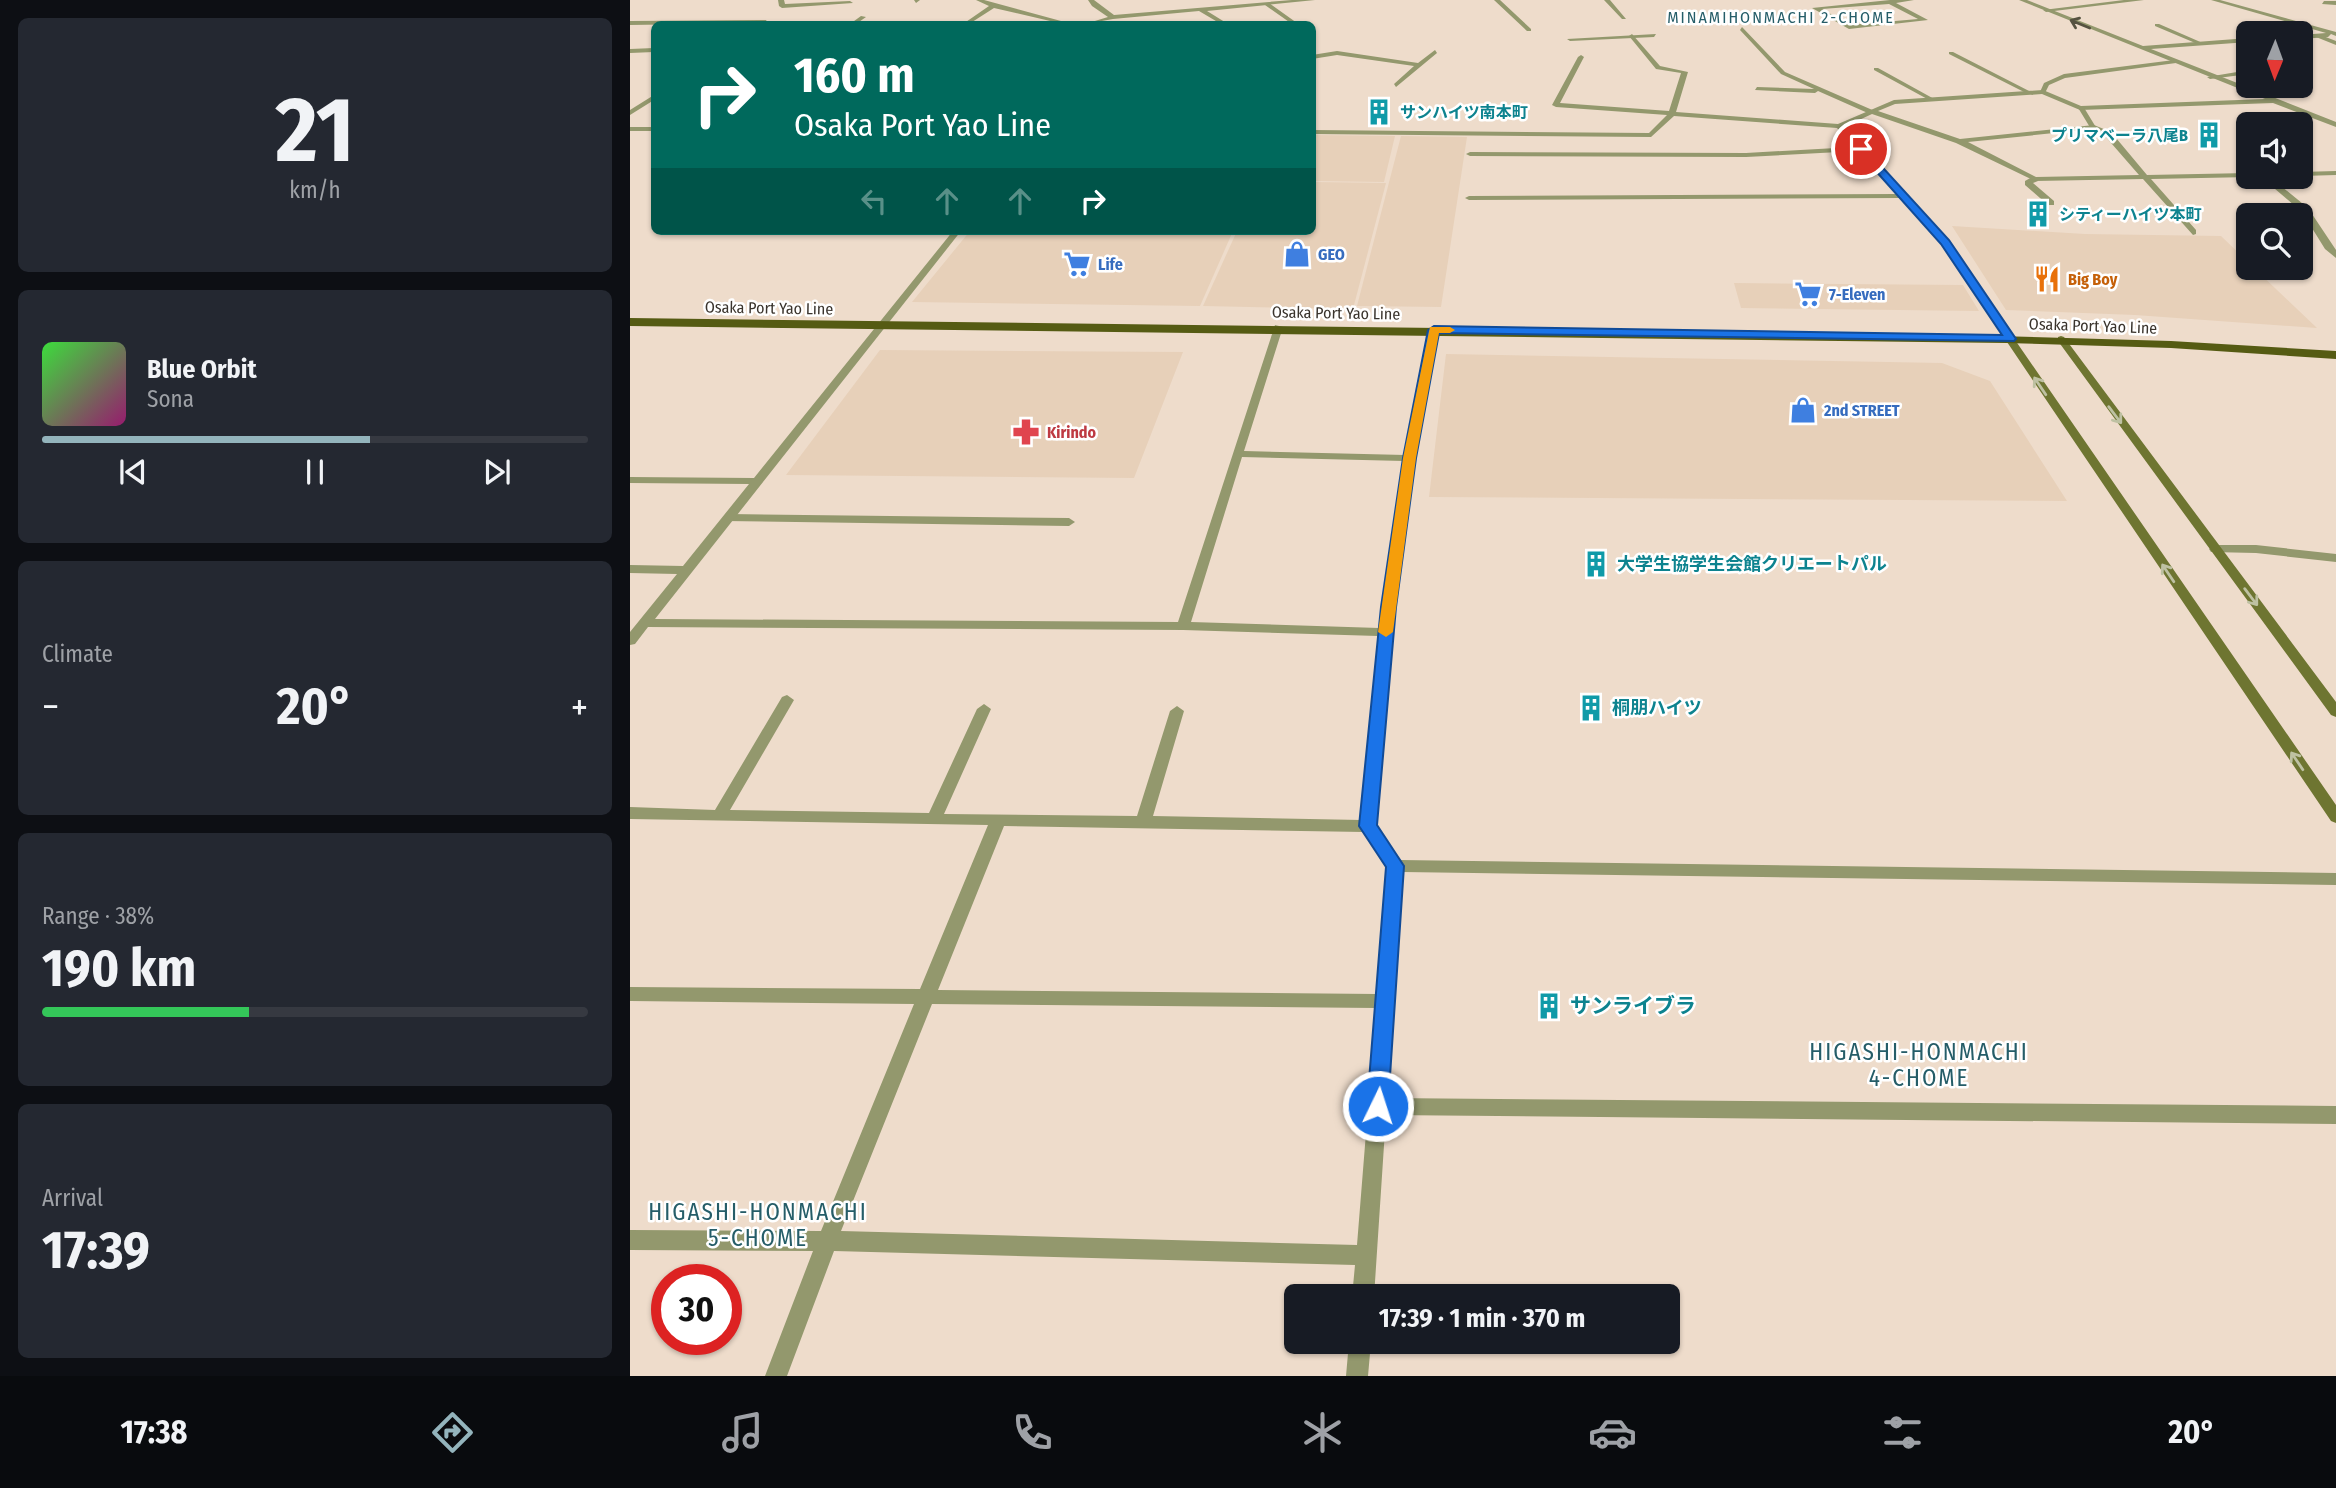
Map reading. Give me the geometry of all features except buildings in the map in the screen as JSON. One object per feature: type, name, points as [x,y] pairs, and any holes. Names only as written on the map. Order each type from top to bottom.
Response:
[{"type":"main road","name":"Osaka Port Yao Line","points":[[630,322],[1278,327],[2010,339],[2230,346],[2336,355]]},
{"type":"street","points":[[979,0],[1043,21]]},
{"type":"street","points":[[1091,0],[1094,5],[1113,17]]},
{"type":"street","points":[[1099,21],[1113,17],[1312,0]]},
{"type":"street","points":[[1497,0],[1529,30]]},
{"type":"street","points":[[1607,0],[1624,18]]},
{"type":"street","points":[[1890,2],[1924,20],[1849,27],[1815,8],[1911,0]]},
{"type":"street","points":[[2022,0],[2302,112]]},
{"type":"street","points":[[2046,10],[2141,0]]},
{"type":"street","points":[[2214,0],[2336,34]]},
{"type":"street","points":[[766,21],[781,3],[850,3]]},
{"type":"street","points":[[2324,3],[2336,3]]},
{"type":"street","points":[[1267,4],[1291,21]]},
{"type":"street","points":[[971,21],[993,6]]},
{"type":"street","points":[[1201,10],[1220,21]]},
{"type":"street","points":[[630,22],[638,15]]},
{"type":"street","points":[[857,21],[863,17]]},
{"type":"street","points":[[630,22],[651,22]]},
{"type":"street","points":[[2157,25],[2202,44]]},
{"type":"street","points":[[1742,29],[1783,73],[1873,112],[1959,141],[2035,179],[2236,175]]},
{"type":"street","points":[[2314,36],[2336,34]]},
{"type":"street","points":[[1316,132],[1651,135],[1672,114],[1685,72],[1658,68],[1632,36]]},
{"type":"street","points":[[1570,39],[1654,36]]},
{"type":"street","points":[[2318,36],[2336,43]]},
{"type":"street","points":[[2138,48],[2236,41]]},
{"type":"street","points":[[630,51],[651,50]]},
{"type":"street","points":[[1396,85],[1435,52]]},
{"type":"street","points":[[1316,56],[1337,53],[1421,65]]},
{"type":"street","points":[[1951,53],[2029,93]]},
{"type":"street","points":[[1581,57],[1556,105],[1839,126],[1894,102],[2043,92],[2080,108],[2271,101]]},
{"type":"street","points":[[2043,92],[2046,84],[2064,76],[2174,62]]},
{"type":"street","points":[[1876,69],[1933,100]]},
{"type":"street","points":[[2210,77],[2236,74]]},
{"type":"street","points":[[1757,89],[1826,92]]},
{"type":"street","points":[[630,113],[651,99]]},
{"type":"street","points":[[2080,108],[2094,127],[2108,134],[2193,232]]},
{"type":"street","points":[[2313,115],[2336,114]]},
{"type":"street","points":[[2313,116],[2336,125]]},
{"type":"street","points":[[1839,126],[1945,242],[2029,370],[2336,817]]},
{"type":"street","points":[[1959,141],[2094,127]]},
{"type":"street","points":[[630,129],[651,129]]},
{"type":"street","points":[[1470,154],[1746,155],[1861,149]]},
{"type":"street","points":[[2313,174],[2336,173]]},
{"type":"street","points":[[2035,179],[2028,183],[2051,204]]},
{"type":"street","points":[[2280,189],[2305,210],[2336,255]]},
{"type":"street","points":[[1469,198],[1904,196]]},
{"type":"street","points":[[630,641],[954,235]]},
{"type":"street","points":[[1184,626],[1278,327]]},
{"type":"street","points":[[1364,1284],[1395,866],[1368,826],[1385,632],[1409,458],[1434,330]]},
{"type":"street","points":[[2061,340],[2336,712]]},
{"type":"street","points":[[1238,454],[1409,458]]},
{"type":"street","points":[[630,481],[759,481]]},
{"type":"street","points":[[729,518],[1069,522]]},
{"type":"street","points":[[2215,549],[2336,558]]},
{"type":"street","points":[[630,569],[688,570]]},
{"type":"street","points":[[645,623],[1184,626],[1385,632]]},
{"type":"street","points":[[719,816],[787,700]]},
{"type":"street","points":[[934,819],[984,709]]},
{"type":"street","points":[[1144,819],[1177,710]]},
{"type":"street","points":[[630,813],[998,820],[1144,819],[1368,826]]},
{"type":"street","points":[[776,1376],[827,1241],[998,820]]},
{"type":"street","points":[[1395,866],[2336,879]]},
{"type":"street","points":[[630,994],[1385,1002]]},
{"type":"street","points":[[1378,1106],[2336,1115]]},
{"type":"street","points":[[630,1240],[827,1241],[1366,1255]]},
{"type":"street","points":[[1357,1376],[1359,1354]]},
{"type":"shaded area","points":[[1316,135],[1395,136],[1384,182],[1316,181]]},
{"type":"shaded area","points":[[1401,136],[1467,137],[1441,307],[1357,306]]},
{"type":"shaded area","points":[[1316,182],[1386,183],[1353,309],[1203,306],[1235,235],[1316,235]]},
{"type":"shaded area","points":[[1952,226],[2085,234],[2221,236],[2236,250],[2236,280],[2267,280],[2317,328],[2135,315],[2006,310]]},
{"type":"shaded area","name":"Life","points":[[967,235],[1231,235],[1200,306],[912,302]]},
{"type":"shaded area","points":[[1734,283],[1963,285],[1979,311],[1741,308]]},
{"type":"shaded area","points":[[880,350],[1183,352],[1134,478],[786,475]]},
{"type":"shaded area","points":[[1446,354],[1942,363],[1990,381],[2067,501],[1429,497]]},
{"type":"slow traffic","points":[[1386,632],[1409,458],[1434,330],[1450,330]]},
{"type":"place","name":"サンハイツ南本町","points":[[1379,112]]},
{"type":"place","name":"プリマベーラ八尾B","points":[[2209,135]]},
{"type":"place","name":"シティーハイツ本町","points":[[2038,214]]},
{"type":"place","name":"GEO","points":[[1297,254]]},
{"type":"place","name":"Life","points":[[1077,264]]},
{"type":"place","name":"Big Boy","points":[[2047,279]]},
{"type":"place","name":"7-Eleven","points":[[1808,294]]},
{"type":"place","name":"2nd STREET","points":[[1803,410]]},
{"type":"place","name":"Kirindo","points":[[1026,432]]},
{"type":"place","name":"大学生協学生会館クリエートパル","points":[[1596,564]]},
{"type":"place","name":"桐朋ハイツ","points":[[1591,708]]},
{"type":"place","name":"サンライブラ","points":[[1549,1006]]},
{"type":"district","name":"MINAMIHONMACHI 2-CHOME","points":[[1781,17]]},
{"type":"district","name":"HIGASHI-HONMACHI 4-CHOME","points":[[1919,1065]]},
{"type":"district","name":"HIGASHI-HONMACHI 5-CHOME","points":[[758,1225]]},
{"type":"route","points":[[1378,1106],[1395,866],[1368,826],[1385,632],[1409,458],[1434,330],[2010,339],[1999,318],[1945,242],[1861,149]]}]
